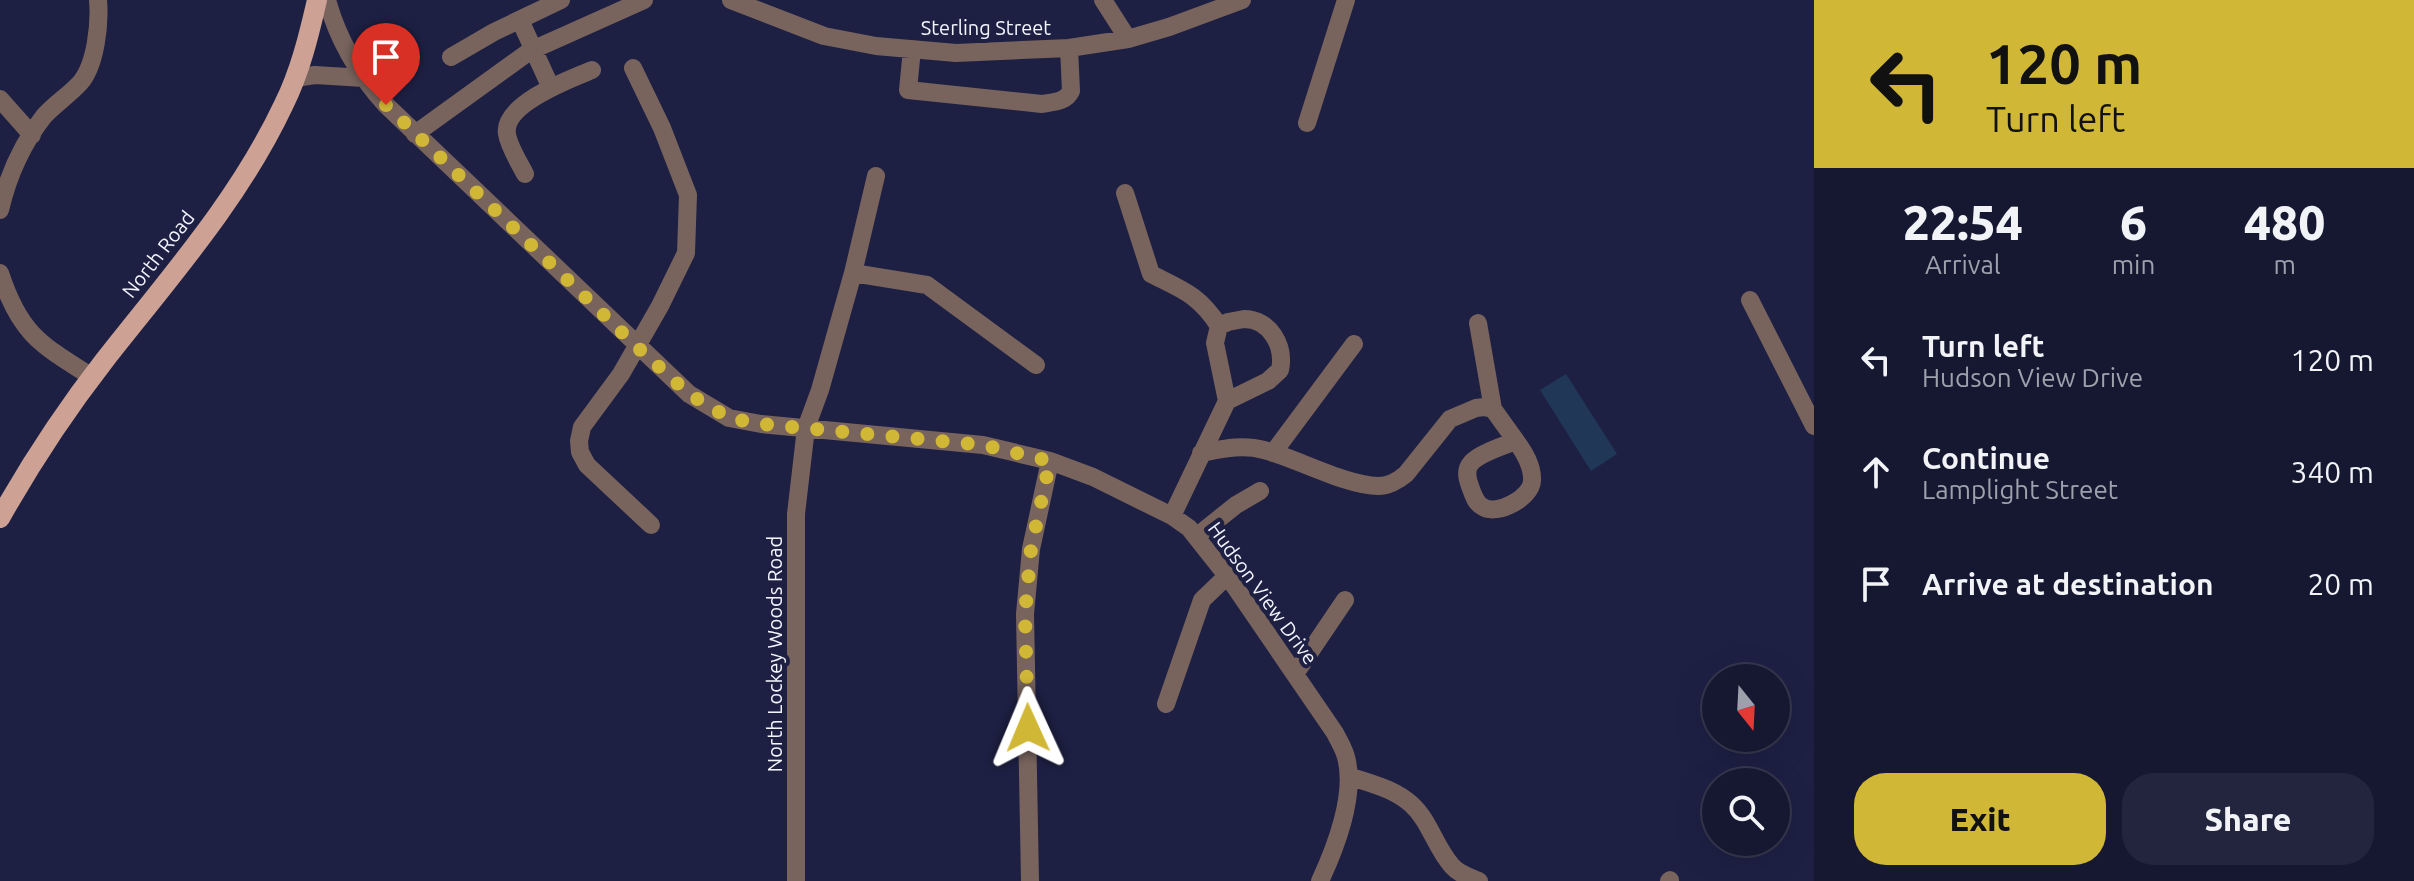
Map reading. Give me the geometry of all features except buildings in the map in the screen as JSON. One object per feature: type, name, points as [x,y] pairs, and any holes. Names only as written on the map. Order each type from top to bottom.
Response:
[{"type":"main road","name":"North Road","points":[[0,518],[52,431],[185,262],[261,150],[295,78],[317,0]]},
{"type":"street","points":[[0,210],[15,162],[45,116],[82,81],[91,62],[99,14],[98,0]]},
{"type":"street","name":"Hudson View Drive","points":[[327,0],[337,33],[364,78],[386,105],[636,346],[689,394],[715,411],[729,418],[761,424],[983,445],[1050,461],[1093,477],[1172,516],[1189,528],[1227,576],[1295,674],[1335,733],[1346,756],[1349,790],[1320,881]]},
{"type":"street","points":[[451,57],[561,0]]},
{"type":"street","points":[[415,134],[532,50],[644,0]]},
{"type":"street","name":"Sterling Street","points":[[731,0],[824,36],[876,46],[956,53],[1069,48],[1128,39],[1242,0]]},
{"type":"street","points":[[1103,0],[1128,39]]},
{"type":"street","points":[[1307,123],[1346,0]]},
{"type":"street","points":[[520,20],[551,88]]},
{"type":"street","points":[[912,49],[908,90],[1042,104],[1068,97],[1071,91],[1069,48]]},
{"type":"street","points":[[633,68],[662,128],[688,195],[686,253],[621,374],[582,427],[579,441],[580,452],[587,465],[651,525]]},
{"type":"street","points":[[525,174],[507,135],[509,120],[516,111],[551,88],[592,70]]},
{"type":"street","points":[[295,78],[315,75],[364,78]]},
{"type":"street","points":[[0,99],[32,135]]},
{"type":"street","name":"North Lockey Woods Road","points":[[796,881],[796,514],[806,428],[853,273],[876,176]]},
{"type":"street","points":[[1125,193],[1151,274],[1183,289],[1206,306],[1219,326],[1215,343],[1227,401]]},
{"type":"street","points":[[0,273],[14,310],[28,332],[92,377]]},
{"type":"street","points":[[853,273],[927,285],[1036,365]]},
{"type":"street","points":[[1750,300],[1814,426]]},
{"type":"street","points":[[1172,516],[1227,401],[1268,381],[1280,370],[1281,355],[1272,332],[1262,322],[1244,319],[1219,326]]},
{"type":"street","points":[[1478,323],[1493,409],[1516,441]]},
{"type":"street","points":[[1273,453],[1354,344]]},
{"type":"street","points":[[1201,453],[1239,446],[1273,453],[1380,487],[1406,474],[1450,419],[1476,408],[1493,409]]},
{"type":"street","points":[[1030,881],[1025,614],[1031,549],[1050,461]]},
{"type":"street","points":[[1196,537],[1236,505],[1260,491]]},
{"type":"street","points":[[1166,704],[1202,600],[1227,576]]},
{"type":"street","points":[[1295,674],[1345,600]]},
{"type":"street","points":[[1349,776],[1395,792],[1413,806],[1428,824],[1453,866],[1462,874],[1479,881]]},
{"type":"route","points":[[386,105],[636,346],[689,394],[715,411],[729,418],[761,424],[983,445],[1050,461],[1031,549],[1025,614],[1028,728]]}]
